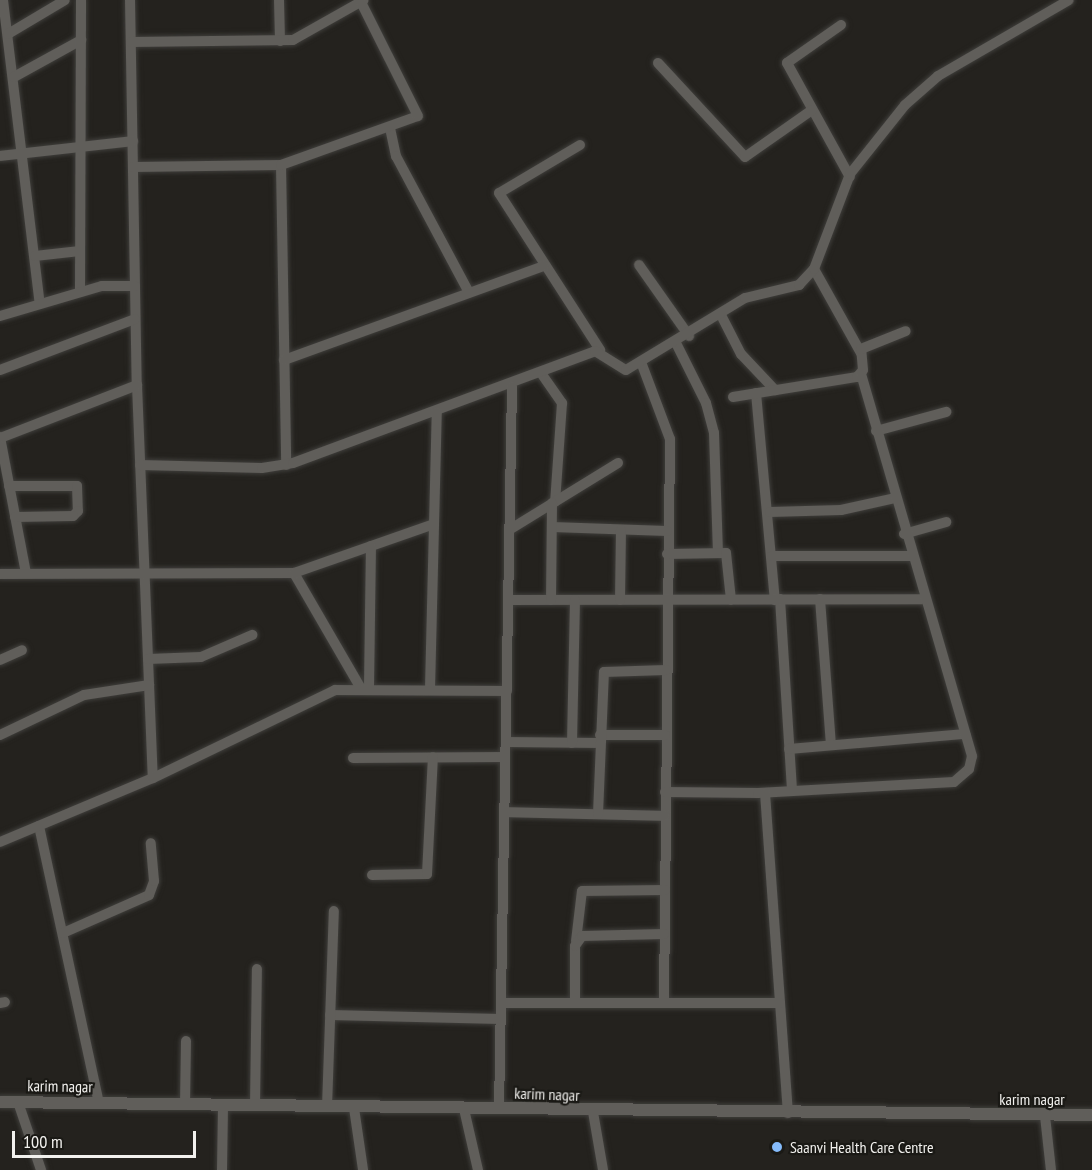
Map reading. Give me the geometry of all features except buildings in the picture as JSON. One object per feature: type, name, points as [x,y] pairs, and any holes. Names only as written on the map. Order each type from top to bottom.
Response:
[{"type":"street","points":[[3,0],[40,304]]},
{"type":"street","points":[[8,34],[65,0]]},
{"type":"street","points":[[80,292],[81,0]]},
{"type":"street","points":[[130,0],[135,319],[153,778]]},
{"type":"street","points":[[279,0],[280,41]]},
{"type":"street","points":[[580,145],[499,193],[600,350],[620,371],[689,336],[745,298],[799,285],[814,270],[850,177],[920,91],[1070,0]]},
{"type":"street","points":[[131,42],[280,41],[304,37],[362,1],[419,112],[390,128],[281,165],[133,167]]},
{"type":"street","points":[[841,25],[787,63],[850,177]]},
{"type":"street","points":[[14,77],[81,40]]},
{"type":"street","points":[[658,63],[745,157],[812,110]]},
{"type":"street","points":[[390,128],[396,156],[468,291]]},
{"type":"street","points":[[0,156],[133,141]]},
{"type":"street","points":[[281,165],[286,465]]},
{"type":"street","points":[[34,256],[80,251]]},
{"type":"street","points":[[639,265],[689,336]]},
{"type":"street","points":[[284,360],[468,291],[544,266]]},
{"type":"street","points":[[814,270],[861,353]]},
{"type":"street","points":[[0,316],[80,292],[135,286]]},
{"type":"street","points":[[721,315],[741,354],[776,390]]},
{"type":"street","points":[[0,370],[135,319]]},
{"type":"street","points":[[665,792],[765,793],[954,782],[971,763],[965,734],[922,599],[861,375],[861,353],[865,345],[906,331]]},
{"type":"street","points":[[676,343],[706,403],[714,433],[718,552]]},
{"type":"street","points":[[140,465],[286,465],[512,386],[600,350]]},
{"type":"street","points":[[641,362],[670,439],[666,599],[664,1001]]},
{"type":"street","points":[[541,374],[562,403],[552,527],[551,600]]},
{"type":"street","points":[[733,397],[861,375]]},
{"type":"street","points":[[26,573],[0,438],[137,385]]},
{"type":"street","points":[[499,1109],[512,386]]},
{"type":"street","points":[[756,393],[770,512],[792,791]]},
{"type":"street","points":[[430,689],[437,412]]},
{"type":"street","points":[[876,431],[946,412]]},
{"type":"street","points":[[509,530],[618,463]]},
{"type":"street","points":[[9,486],[77,486],[74,516],[15,517]]},
{"type":"street","points":[[770,512],[842,510],[895,498]]},
{"type":"street","points":[[904,534],[946,522]]},
{"type":"street","points":[[0,574],[294,573],[434,524]]},
{"type":"street","points":[[552,527],[668,531]]},
{"type":"street","points":[[620,600],[621,530]]},
{"type":"street","points":[[365,687],[371,546]]},
{"type":"street","points":[[667,554],[718,552],[728,556],[731,600]]},
{"type":"street","points":[[772,556],[910,556]]},
{"type":"street","points":[[294,573],[365,687]]},
{"type":"street","points":[[820,599],[831,745]]},
{"type":"street","points":[[508,600],[922,599]]},
{"type":"street","points":[[572,743],[575,600]]},
{"type":"street","points":[[148,659],[201,657],[252,635]]},
{"type":"street","points":[[0,660],[22,650]]},
{"type":"street","points":[[598,814],[604,672],[666,670]]},
{"type":"street","points":[[0,735],[84,695],[149,685]]},
{"type":"street","points":[[0,842],[153,778],[323,695],[365,687],[507,691]]},
{"type":"street","points":[[789,749],[965,734]]},
{"type":"street","points":[[506,742],[572,743],[665,735]]},
{"type":"street","points":[[372,876],[427,874],[433,757]]},
{"type":"street","points":[[353,758],[506,757]]},
{"type":"street","points":[[765,793],[788,1113]]},
{"type":"street","points":[[505,812],[665,816]]},
{"type":"street","points":[[39,825],[99,1103]]},
{"type":"street","points":[[63,933],[149,895],[154,881],[151,843]]},
{"type":"street","points":[[574,1002],[576,941],[582,891],[665,890]]},
{"type":"street","points":[[327,1107],[334,911]]},
{"type":"street","points":[[576,941],[582,936],[664,933]]},
{"type":"street","points":[[255,1106],[257,969]]},
{"type":"street","points":[[501,1003],[664,1001],[780,1003]]},
{"type":"street","points":[[330,1015],[501,1019]]},
{"type":"street","points":[[184,1105],[186,1041]]},
{"type":"street","name":"karim nagar","points":[[0,1102],[593,1112],[1092,1115]]},
{"type":"street","points":[[18,1102],[41,1170]]},
{"type":"street","points":[[222,1170],[224,1106]]},
{"type":"street","points":[[354,1108],[363,1170]]},
{"type":"street","points":[[464,1109],[478,1170]]},
{"type":"street","points":[[593,1112],[603,1170]]},
{"type":"street","points":[[1045,1116],[1050,1170]]},
{"type":"place","name":"Saanvi Health Care Centre","points":[[777,1147]]}]
